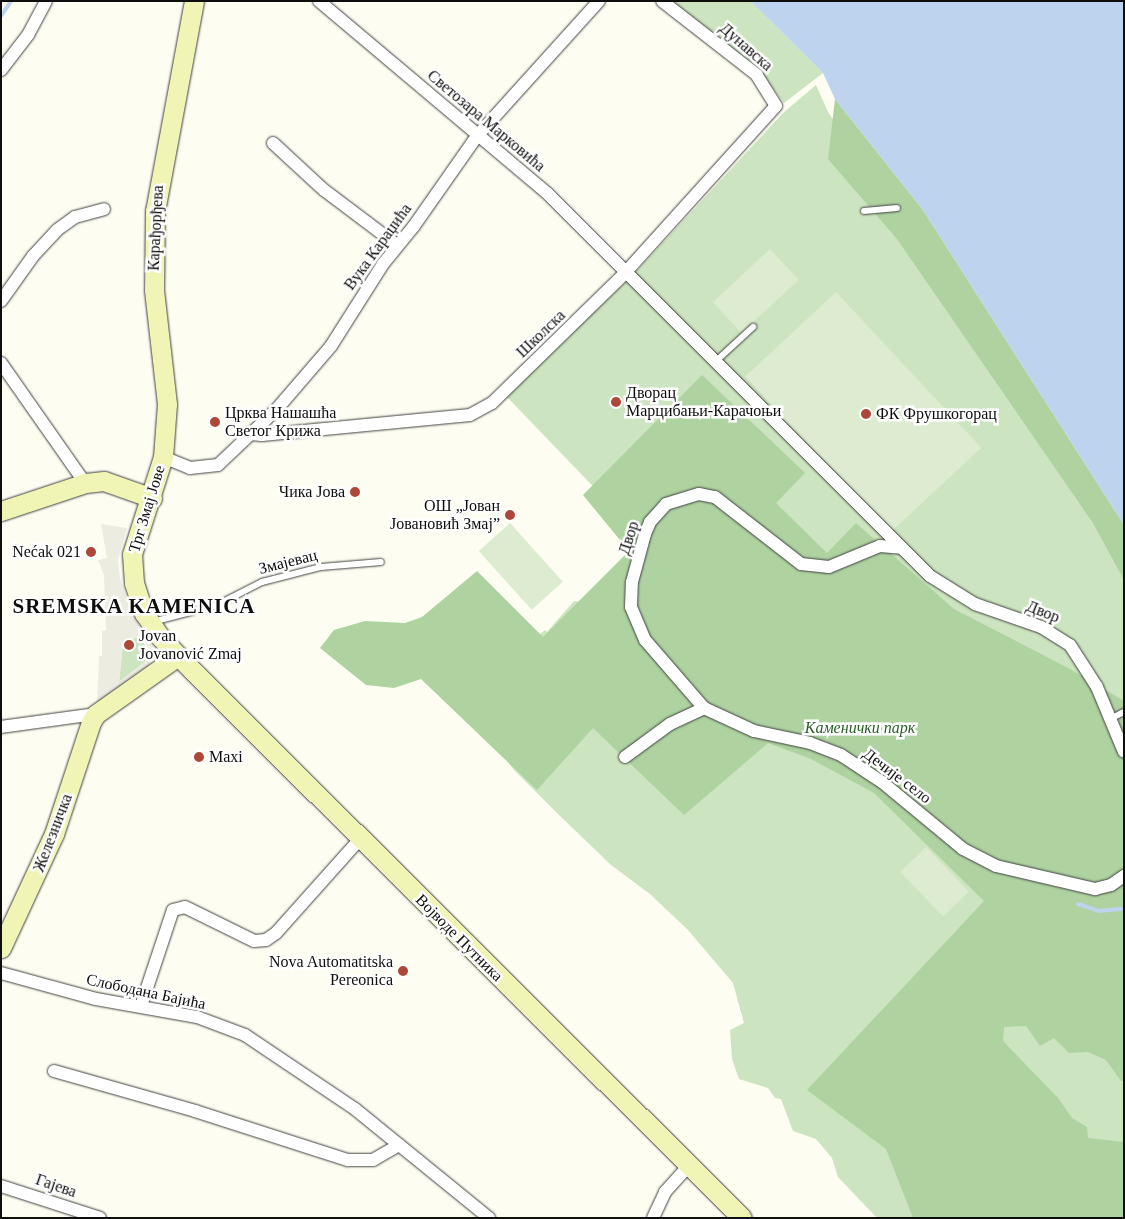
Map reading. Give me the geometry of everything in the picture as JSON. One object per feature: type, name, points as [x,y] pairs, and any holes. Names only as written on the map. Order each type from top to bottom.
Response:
[{"type":"main road","name":"Карађорђева","points":[[163,457],[167,404],[154,290],[155,211],[194,1]]},
{"type":"main road","name":"Трг Змај Јове","points":[[163,457],[152,498],[136,537],[132,565],[135,588],[149,622],[178,656]]},
{"type":"main road","points":[[1,511],[85,483],[121,485],[152,498]]},
{"type":"main road","points":[[96,714],[178,656]]},
{"type":"main road","name":"Војводе Путника","points":[[178,656],[742,1218]]},
{"type":"main road","name":"Железничка","points":[[1,948],[54,834],[96,714]]},
{"type":"street","points":[[1,70],[28,35],[46,1]]},
{"type":"street","name":"Светозара Марковића","points":[[319,1],[548,194],[625,273]]},
{"type":"street","name":"Вука Караџића","points":[[163,457],[190,468],[210,468],[227,460],[315,366],[397,245],[414,226],[477,136],[600,1]]},
{"type":"street","name":"Дунавска","points":[[662,1],[757,75],[776,106]]},
{"type":"street","name":"Школска","points":[[250,434],[262,436],[470,415],[492,403],[625,273],[776,106]]},
{"type":"street","points":[[273,143],[324,190],[397,245]]},
{"type":"street","points":[[1,301],[33,256],[57,230],[75,217],[104,210]]},
{"type":"street","name":"Двор","points":[[625,273],[901,548],[953,593],[1055,633],[1079,655],[1112,718],[1124,752]]},
{"type":"street","points":[[1,362],[85,483]]},
{"type":"street","name":"Двор","points":[[704,708],[645,640],[631,607],[632,582],[645,534],[654,517],[666,504],[699,494],[715,497],[747,519],[787,556],[809,565],[836,565],[880,546],[901,548]]},
{"type":"street","points":[[625,757],[670,724],[704,708]]},
{"type":"street","name":"Дечије село","points":[[704,708],[754,731],[810,743],[841,755],[882,782],[962,849],[987,862],[1095,889],[1111,885],[1124,876]]},
{"type":"street","points":[[1,727],[96,714]]},
{"type":"street","points":[[142,1006],[173,910],[185,906],[254,941],[266,940],[276,933],[360,839]]},
{"type":"street","name":"Слободана Бајића","points":[[1,973],[96,1000],[142,1006],[197,1017],[244,1035],[302,1071],[399,1145],[489,1218]]},
{"type":"street","points":[[54,1071],[195,1111],[348,1160],[373,1160],[399,1145]]},
{"type":"street","points":[[653,1218],[666,1192],[689,1165]]},
{"type":"street","name":"Гајева","points":[[1,1186],[100,1218]]},
{"type":"lane","points":[[864,211],[897,208]]},
{"type":"lane","points":[[714,362],[753,327]]},
{"type":"lane","name":"Змајевац","points":[[149,622],[209,608],[262,582],[321,567],[381,562]]},
{"type":"lane","points":[[1112,718],[1124,712]]},
{"type":"green space","points":[[666,1],[750,1],[823,73],[784,103],[765,78]]},
{"type":"green space","name":"Каменички парк","points":[[816,85],[828,112],[1124,545],[1124,1218],[877,1218],[838,1177],[832,1158],[816,1139],[793,1131],[781,1099],[775,1098],[768,1088],[739,1079],[732,1059],[730,1030],[744,1023],[733,983],[688,930],[650,894],[611,865],[515,771],[484,732],[534,640],[545,630],[547,632],[574,601],[611,604],[636,531],[506,396],[632,276],[783,113]]},
{"type":"green space","points":[[835,99],[923,210],[1124,525],[1124,580],[1093,523],[897,239],[828,159]]},
{"type":"green space","points":[[770,249],[799,280],[742,333],[713,302]]},
{"type":"green space","name":"ФК Фрушкогорац","points":[[836,292],[981,448],[891,532],[745,377]]},
{"type":"green space","points":[[702,375],[805,473],[776,503],[827,553],[856,523],[954,609],[1070,669],[1124,701],[1124,1080],[1121,1081],[1106,1060],[1088,1052],[1069,1053],[1054,1038],[1040,1046],[1026,1026],[1004,1027],[1003,1041],[1058,1098],[1072,1118],[1087,1127],[1088,1138],[1124,1142],[1124,1218],[913,1218],[886,1149],[807,1090],[984,901],[874,793],[811,759],[768,743],[684,815],[593,728],[537,790],[421,679],[394,688],[366,685],[320,648],[334,630],[365,621],[405,623],[422,617],[477,571],[543,637],[629,551],[583,495]]},
{"type":"green space","points":[[510,523],[563,582],[532,610],[479,551]]},
{"type":"green space","points":[[138,636],[148,649],[146,661],[119,682],[123,644]]},
{"type":"green space","points":[[926,847],[969,892],[943,917],[900,872]]},
{"type":"shaded area","points":[[101,524],[127,528],[118,560],[120,578],[129,605],[155,652],[146,671],[97,703],[99,656],[102,656],[102,631],[106,630],[104,575],[98,560],[107,558]],"holes":[[[134,637],[141,637],[147,645],[146,661],[119,682],[123,644]]]},
{"type":"water","points":[[750,1],[1124,1],[1124,525],[923,210],[835,99],[823,73]]},
{"type":"waterway","points":[[1,16],[11,1]]},
{"type":"waterway","points":[[1078,904],[1099,911],[1124,909]]},
{"type":"place","name":"Дворац Марцибањи-Карачоњи","points":[[616,402]]},
{"type":"place","name":"ФК Фрушкогорац","points":[[866,414]]},
{"type":"place","name":"Црква Нашашћа Светог Крижа","points":[[215,422]]},
{"type":"place","name":"Чика Јова","points":[[355,492]]},
{"type":"place","name":"ОШ „Јован Јовановић Змај”","points":[[510,515]]},
{"type":"place","name":"Nećak 021","points":[[91,552]]},
{"type":"place","name":"Jovan Jovanović Zmaj","points":[[129,645]]},
{"type":"place","name":"Maxi","points":[[199,757]]},
{"type":"place","name":"Nova Automatitska Pereonica","points":[[403,971]]},
{"type":"district","name":"SREMSKA KAMENICA","points":[[134,606]]}]
